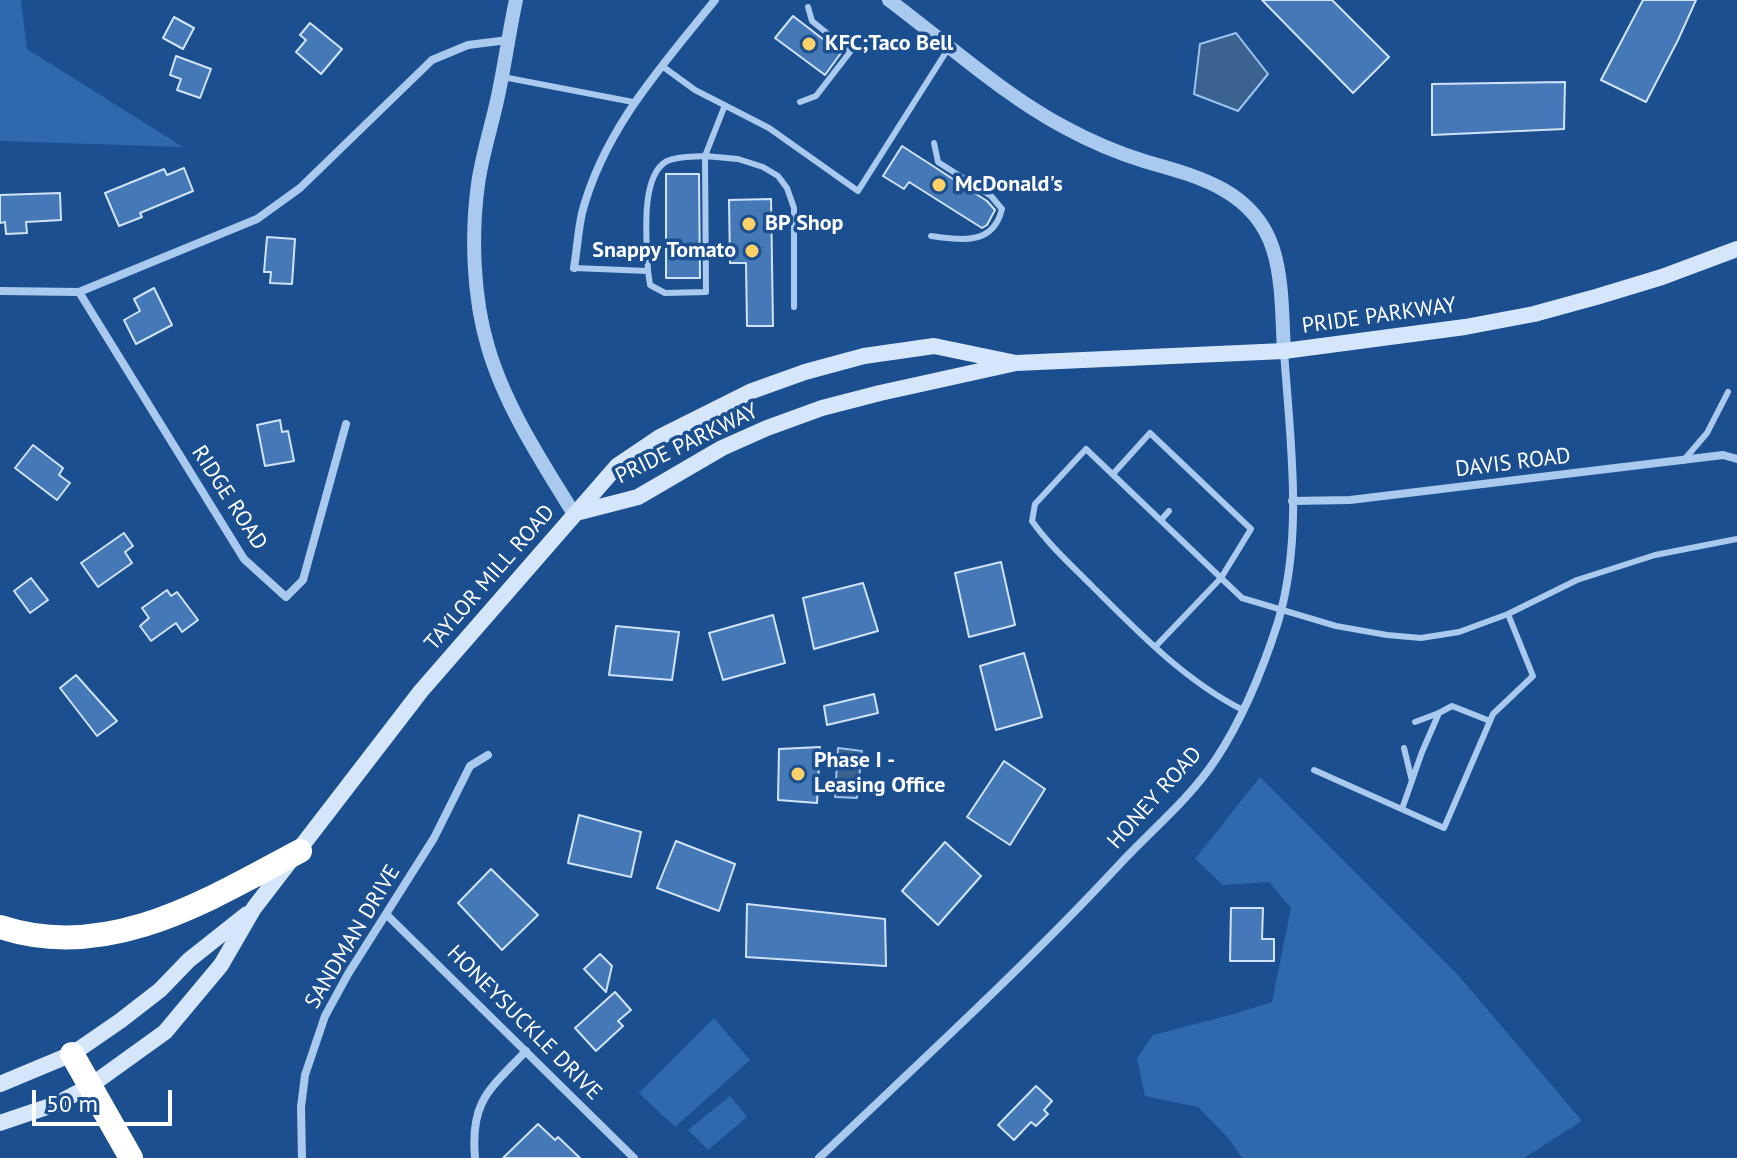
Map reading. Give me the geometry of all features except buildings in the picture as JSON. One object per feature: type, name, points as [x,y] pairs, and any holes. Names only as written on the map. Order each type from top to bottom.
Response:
[{"type":"highway","points":[[0,927],[37,935],[69,937],[148,925],[207,901],[300,851]]},
{"type":"highway","points":[[72,1054],[131,1158]]},
{"type":"main road","name":"PRIDE PARKWAY","points":[[574,514],[638,497],[722,448],[822,408],[1016,363],[1284,351],[1451,329],[1534,314],[1662,277],[1737,249]]},
{"type":"main road","name":"PRIDE PARKWAY","points":[[574,514],[617,466],[660,437],[752,391],[805,372],[864,356],[934,346],[1016,363]]},
{"type":"main road","name":"TAYLOR MILL ROAD","points":[[0,1123],[56,1104],[90,1086],[165,1032],[221,965],[254,908],[421,691],[574,514]]},
{"type":"main road","name":"TAYLOR MILL ROAD","points":[[0,1084],[72,1054],[160,990],[189,960],[254,908]]},
{"type":"street","name":"TAYLOR MILL ROAD","points":[[516,0],[478,184],[475,238],[477,288],[487,347],[507,394],[538,455],[574,514]]},
{"type":"street","points":[[574,268],[582,215],[595,174],[633,102],[715,0]]},
{"type":"street","points":[[889,0],[1024,103],[1065,128],[1143,161],[1201,177],[1223,187],[1245,205],[1265,228],[1273,249],[1279,275],[1284,351]]},
{"type":"street","points":[[0,291],[79,292],[257,219],[300,188],[432,60],[468,45],[508,40]]},
{"type":"street","name":"RIDGE ROAD","points":[[79,292],[244,559],[286,597],[303,580],[346,424]]},
{"type":"street","name":"HONEY ROAD","points":[[819,1158],[1070,919],[1119,864],[1173,811],[1215,761],[1258,677],[1280,611],[1288,570],[1292,501],[1284,351]]},
{"type":"street","name":"DAVIS ROAD","points":[[1292,501],[1350,500],[1723,455],[1737,459]]},
{"type":"street","name":"SANDMAN DRIVE","points":[[302,1158],[301,1107],[305,1075],[325,1016],[440,827],[470,766],[488,755]]},
{"type":"street","name":"HONEYSUCKLE DRIVE","points":[[387,915],[634,1158]]},
{"type":"street","points":[[475,1158],[474,1123],[479,1105],[488,1091],[526,1051]]},
{"type":"lane","points":[[800,102],[816,96],[850,52],[812,21],[808,7]]},
{"type":"lane","points":[[662,66],[695,90],[769,128],[858,191],[950,46]]},
{"type":"lane","points":[[502,77],[633,102]]},
{"type":"lane","points":[[725,105],[705,156],[706,292],[665,293],[650,285],[647,201],[658,168],[668,160],[705,156],[738,159],[763,167],[778,176],[787,188],[794,208],[794,307]]},
{"type":"lane","points":[[931,236],[955,239],[983,237],[999,221],[1002,209],[991,196],[938,162],[934,143]]},
{"type":"lane","points":[[574,268],[648,271]]},
{"type":"lane","points":[[1683,461],[1707,433],[1728,392]]},
{"type":"lane","points":[[1113,474],[1150,433],[1171,457],[1251,529],[1221,578],[1156,646]]},
{"type":"lane","points":[[1243,710],[1212,694],[1156,646],[1044,538],[1032,521],[1035,504],[1086,449],[1242,598],[1336,626],[1421,638],[1459,632],[1508,614],[1577,580],[1642,559],[1737,539]]},
{"type":"lane","points":[[1194,486],[1200,480]]},
{"type":"lane","points":[[1135,495],[1143,486]]},
{"type":"lane","points":[[1219,509],[1225,503]]},
{"type":"lane","points":[[1161,520],[1169,511]]},
{"type":"lane","points":[[1186,544],[1194,536]]},
{"type":"lane","points":[[1314,770],[1444,828],[1493,714],[1533,676],[1508,614]]},
{"type":"lane","points":[[1415,722],[1452,706],[1490,721]]},
{"type":"lane","points":[[1402,809],[1439,713]]},
{"type":"lane","points":[[1404,748],[1412,781]]},
{"type":"shaded area","points":[[0,0],[21,0],[27,49],[183,147],[0,141]]},
{"type":"shaded area","points":[[1236,33],[1268,74],[1238,111],[1194,94],[1200,44]]},
{"type":"shaded area","points":[[838,748],[862,751],[857,798],[835,797]]},
{"type":"shaded area","points":[[1260,777],[1459,976],[1582,1121],[1524,1158],[1242,1158],[1229,1139],[1198,1107],[1145,1096],[1137,1058],[1153,1035],[1272,1002],[1291,908],[1269,882],[1223,885],[1195,859]]},
{"type":"shaded area","points":[[714,1018],[750,1060],[675,1127],[639,1093]]},
{"type":"shaded area","points":[[730,1096],[747,1117],[708,1150],[688,1130]]},
{"type":"place","name":"KFC;Taco Bell","points":[[809,44]]},
{"type":"place","name":"McDonald's","points":[[939,185]]},
{"type":"place","name":"BP Shop","points":[[749,224]]},
{"type":"place","name":"Snappy Tomato","points":[[752,251]]},
{"type":"place","name":"Phase I - Leasing Office","points":[[798,774]]}]
